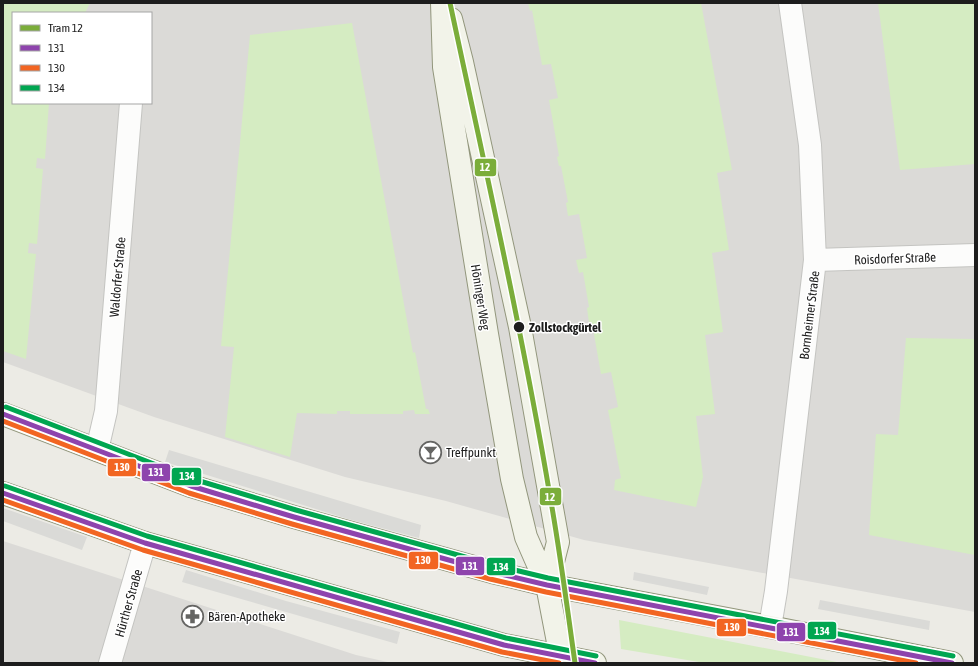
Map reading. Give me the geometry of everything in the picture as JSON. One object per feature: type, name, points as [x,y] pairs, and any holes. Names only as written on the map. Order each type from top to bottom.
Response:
[{"type":"main road","name":"Höninger Weg","points":[[442,3],[444,66],[512,479],[526,537],[547,585],[561,660]]},
{"type":"main road","name":"Höninger Weg","points":[[447,3],[462,62],[520,327],[558,542],[547,585]]},
{"type":"main road","points":[[3,414],[191,486],[286,515],[492,572],[547,585],[952,663]]},
{"type":"main road","points":[[3,492],[146,543],[497,643],[561,660],[595,663]]},
{"type":"street","name":"Bornheimer Straße","points":[[770,627],[777,583],[816,260],[810,145],[790,3]]},
{"type":"street","name":"Waldorfer Straße","points":[[97,450],[106,411],[131,104]]},
{"type":"street","name":"Roisdorfer Straße","points":[[816,260],[975,255]]},
{"type":"street","name":"Hürther Straße","points":[[110,663],[146,543]]},
{"type":"shaded area","points":[[3,3],[975,3],[975,612],[584,540],[446,501],[345,477],[154,417],[3,362]]},
{"type":"shaded area","points":[[169,450],[421,525],[419,538],[348,519],[165,462]]},
{"type":"shaded area","points":[[3,508],[87,537],[82,550],[3,521]]},
{"type":"shaded area","points":[[3,541],[356,655],[392,663],[3,663]]},
{"type":"shaded area","points":[[186,570],[286,601],[400,632],[397,644],[182,582]]},
{"type":"shaded area","points":[[634,572],[709,587],[707,595],[633,580]]},
{"type":"shaded area","points":[[820,600],[930,621],[929,630],[818,609]]},
{"type":"green space","points":[[3,3],[90,3],[86,12],[12,12],[12,104],[49,104],[45,159],[37,158],[36,168],[43,169],[37,244],[29,243],[28,253],[36,254],[26,359],[3,351]]},
{"type":"green space","points":[[528,3],[701,3],[732,170],[717,173],[729,250],[712,253],[723,332],[705,335],[715,414],[696,416],[703,477],[696,507],[614,490],[615,480],[621,478],[608,410],[618,407],[611,372],[601,374],[592,323],[589,323],[587,308],[589,307],[583,272],[579,273],[576,260],[587,258],[579,214],[568,216],[566,203],[568,202],[561,166],[559,166],[557,157],[559,156],[549,100],[558,98],[551,64],[542,65],[532,10],[530,11]]},
{"type":"green space","points":[[878,3],[975,3],[975,164],[900,170]]},
{"type":"green space","points":[[352,23],[413,353],[415,352],[426,409],[428,409],[430,414],[415,414],[414,410],[403,411],[403,414],[350,414],[350,411],[337,411],[337,414],[297,413],[290,457],[225,437],[234,347],[221,346],[250,35]]},
{"type":"green space","points":[[906,338],[975,339],[975,555],[869,535],[876,434],[898,435]]},
{"type":"green space","points":[[619,620],[842,663],[705,663],[621,649]]},
{"type":"tram line","name":"12","points":[[450,3],[503,249],[539,434],[554,517],[575,663]]},
{"type":"transit line","name":"134","points":[[6,407],[193,479],[296,510],[494,565],[548,578],[953,656]]},
{"type":"transit line","name":"131","points":[[3,414],[191,486],[294,517],[492,572],[547,585],[952,663]]},
{"type":"transit line","name":"130","points":[[3,421],[189,493],[292,524],[490,579],[546,592],[916,663]]},
{"type":"transit line","name":"134","points":[[5,486],[147,536],[506,638],[596,656]]},
{"type":"transit line","name":"131","points":[[3,493],[145,543],[504,645],[595,663]]},
{"type":"transit line","name":"130","points":[[3,500],[143,550],[502,652],[559,663]]},
{"type":"place","name":"Zollstockgürtel","points":[[519,327]]},
{"type":"place","name":"Treffpunkt","points":[[431,452]]},
{"type":"place","name":"Bären-Apotheke","points":[[192,616]]}]
